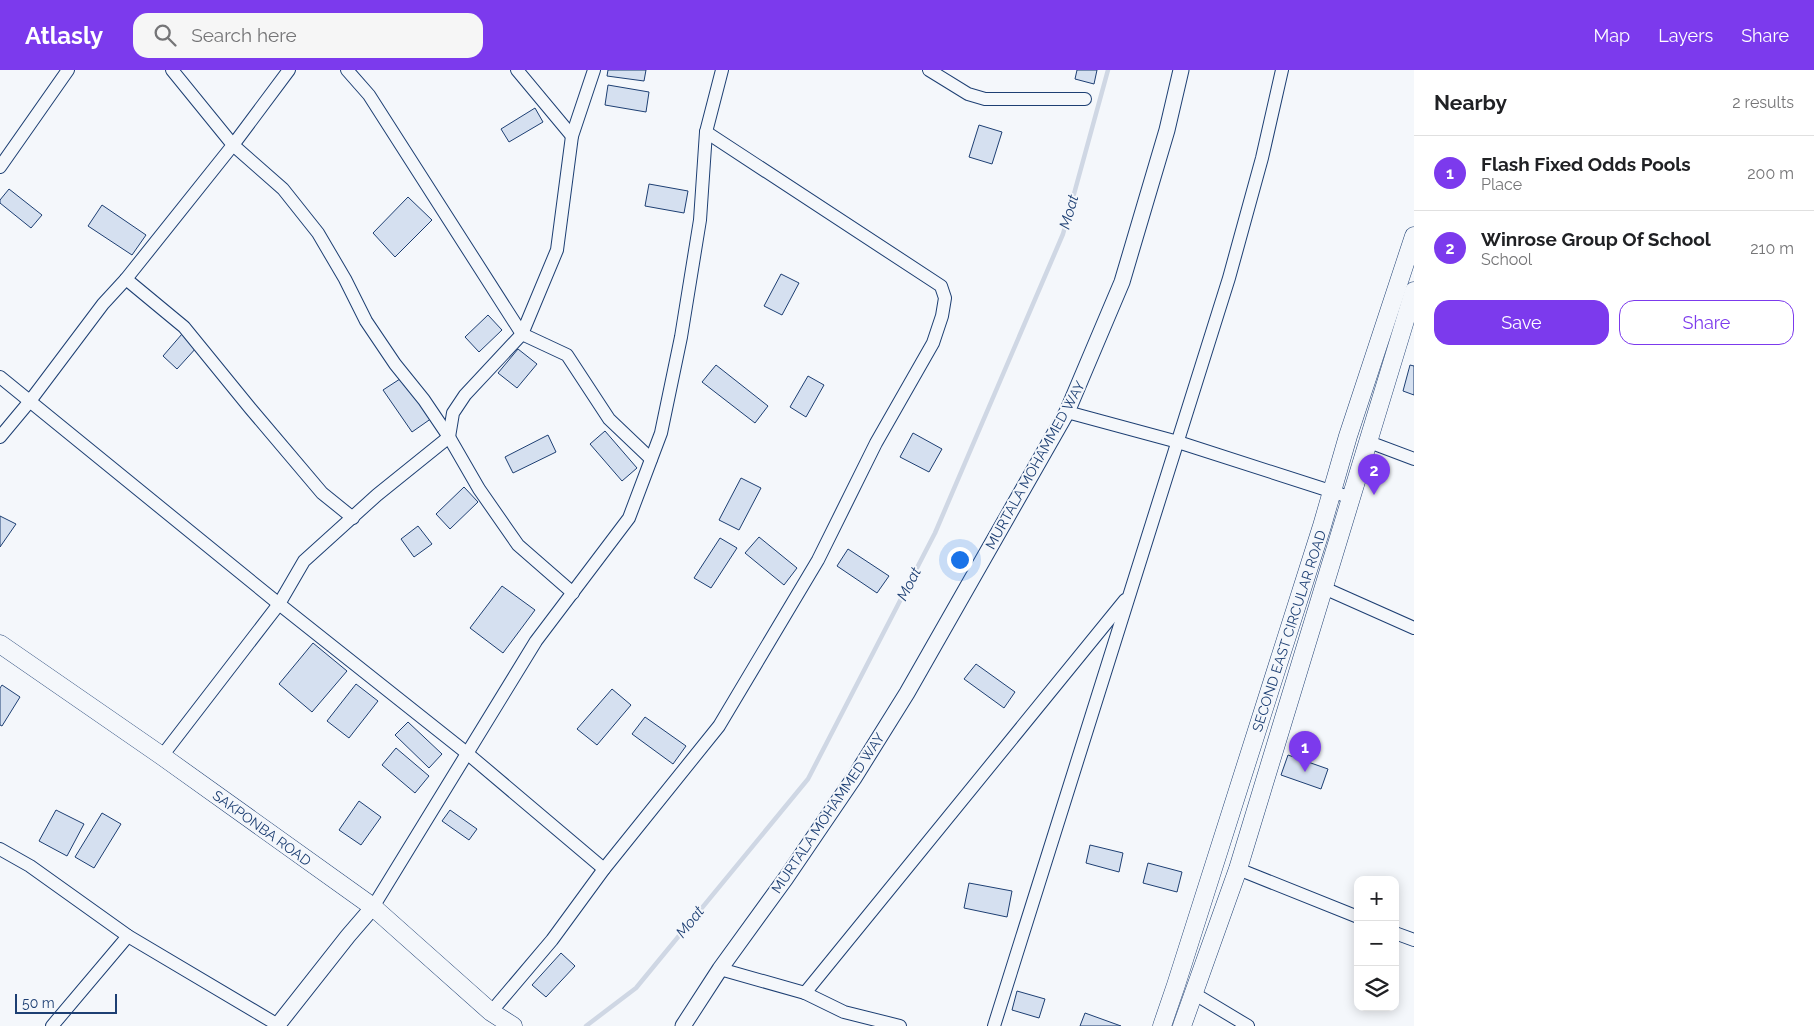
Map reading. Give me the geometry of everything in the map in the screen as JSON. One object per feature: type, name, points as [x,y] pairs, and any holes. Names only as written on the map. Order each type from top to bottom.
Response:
[{"type":"main road","name":"SECOND EAST CIRCULAR ROAD","points":[[1162,1026],[1332,492],[1348,436],[1414,236]]},
{"type":"main road","name":"SECOND EAST CIRCULAR ROAD","points":[[1182,1026],[1238,869],[1414,294]]},
{"type":"main road","name":"SAKPONBA ROAD","points":[[0,644],[162,756],[374,907],[490,1012],[513,1026]]},
{"type":"street","points":[[0,167],[68,70]]},
{"type":"street","points":[[172,70],[233,145],[283,189],[318,233],[345,279],[366,322],[395,364],[424,400],[449,437],[479,489],[518,545],[573,593]]},
{"type":"street","points":[[0,437],[30,401],[103,304],[126,279],[233,145],[289,70]]},
{"type":"street","points":[[347,70],[374,103],[522,334],[568,355],[609,419],[651,459]]},
{"type":"street","points":[[517,70],[572,136]]},
{"type":"street","points":[[162,756],[279,604],[304,561],[377,495],[449,437],[453,413],[465,395],[522,334],[557,250],[572,136],[594,70]]},
{"type":"street","points":[[0,848],[30,866],[128,936],[278,1026],[348,936],[374,907],[536,641],[629,518],[660,434],[686,308],[700,220],[706,132],[722,70]]},
{"type":"street","points":[[929,70],[968,94],[985,99],[1085,99]]},
{"type":"street","name":"MURTALA MOHAMMED WAY","points":[[683,1026],[720,968],[802,855],[893,716],[1067,412],[1122,282],[1167,130],[1181,70]]},
{"type":"street","points":[[994,1026],[1232,269],[1262,158],[1282,70]]},
{"type":"street","points":[[490,1012],[552,940],[604,869],[720,726],[818,560],[876,442],[932,343],[942,316],[945,298],[941,286],[706,132]]},
{"type":"street","points":[[126,279],[184,327],[322,493],[353,518]]},
{"type":"street","points":[[0,377],[279,604],[468,754],[604,869]]},
{"type":"street","points":[[1067,412],[1178,442],[1352,498]]},
{"type":"street","points":[[1369,442],[1414,459]]},
{"type":"street","points":[[1324,588],[1414,628]]},
{"type":"street","points":[[805,993],[1130,594]]},
{"type":"street","points":[[1238,869],[1354,915]]},
{"type":"street","points":[[1399,934],[1414,940]]},
{"type":"street","points":[[52,1026],[128,936]]},
{"type":"street","points":[[720,968],[805,993],[844,1012],[900,1026]]},
{"type":"street","points":[[1193,993],[1248,1026]]},
{"type":"building","points":[[608,70],[646,70],[644,81],[607,76]]},
{"type":"building","points":[[1077,70],[1097,70],[1094,84],[1075,79]]},
{"type":"building","points":[[608,85],[649,92],[646,112],[605,105]]},
{"type":"building","points":[[535,108],[543,122],[509,142],[501,129]]},
{"type":"building","points":[[979,125],[1002,132],[992,164],[969,157]]},
{"type":"building","points":[[649,184],[688,191],[684,213],[645,206]]},
{"type":"building","points":[[9,189],[42,215],[31,228],[0,203],[0,200]]},
{"type":"building","points":[[408,197],[432,220],[395,257],[373,233]]},
{"type":"building","points":[[102,205],[146,235],[132,255],[88,226]]},
{"type":"building","points":[[781,274],[799,283],[782,315],[764,306]]},
{"type":"building","points":[[488,315],[502,330],[479,352],[465,337]]},
{"type":"building","points":[[182,334],[197,347],[177,369],[163,356]]},
{"type":"building","points":[[518,349],[537,364],[517,388],[498,373]]},
{"type":"building","points":[[716,365],[768,406],[755,423],[702,382]]},
{"type":"building","points":[[1410,365],[1414,366],[1414,395],[1403,391]]},
{"type":"building","points":[[808,376],[824,385],[806,417],[790,407]]},
{"type":"building","points":[[403,377],[432,418],[412,432],[383,390]]},
{"type":"building","points":[[605,431],[637,468],[622,481],[590,444]]},
{"type":"building","points":[[913,433],[942,449],[929,472],[900,457]]},
{"type":"building","points":[[548,435],[556,452],[513,473],[505,457]]},
{"type":"building","points":[[741,478],[761,488],[739,530],[719,520]]},
{"type":"building","points":[[464,487],[478,502],[450,529],[436,514]]},
{"type":"building","points":[[0,516],[16,524],[0,547]]},
{"type":"building","points":[[418,526],[432,544],[414,557],[401,539]]},
{"type":"building","points":[[759,537],[797,568],[784,585],[745,553]]},
{"type":"building","points":[[720,538],[737,548],[711,588],[694,578]]},
{"type":"building","points":[[848,549],[889,576],[877,593],[837,566]]},
{"type":"building","points":[[502,586],[535,610],[503,653],[470,628]]},
{"type":"building","points":[[313,643],[347,671],[312,712],[279,684]]},
{"type":"building","points":[[976,664],[1015,692],[1004,708],[964,679]]},
{"type":"building","points":[[356,684],[378,701],[349,738],[327,721]]},
{"type":"building","points":[[2,685],[20,697],[2,726],[0,725],[0,688]]},
{"type":"building","points":[[612,689],[631,705],[597,745],[577,729]]},
{"type":"building","points":[[645,717],[686,746],[673,764],[632,734]]},
{"type":"building","points":[[408,722],[442,754],[429,768],[395,735]]},
{"type":"building","points":[[396,748],[429,776],[415,793],[382,765]]},
{"type":"building","points":[[1288,755],[1328,769],[1321,789],[1281,775]]},
{"type":"building","points":[[359,801],[381,817],[361,845],[339,830]]},
{"type":"building","points":[[56,810],[84,824],[67,856],[39,841]]},
{"type":"building","points":[[450,810],[477,829],[469,840],[442,821]]},
{"type":"building","points":[[102,813],[121,824],[94,868],[75,857]]},
{"type":"building","points":[[1090,845],[1123,853],[1119,872],[1086,863]]},
{"type":"building","points":[[1148,863],[1182,872],[1177,892],[1143,883]]},
{"type":"building","points":[[969,883],[1012,891],[1007,917],[964,908]]},
{"type":"building","points":[[561,953],[575,966],[546,997],[532,985]]},
{"type":"building","points":[[1017,991],[1045,999],[1039,1018],[1012,1010]]},
{"type":"building","points":[[1085,1013],[1121,1026],[1080,1026]]},
{"type":"waterway","name":"Moat","points":[[586,1026],[636,988],[808,779],[935,533],[1063,234],[1108,70]]},
{"type":"place","name":"Winrose Group Of School","points":[[1374,495]]},
{"type":"place","name":"Flash Fixed Odds Pools","points":[[1305,772]]}]
